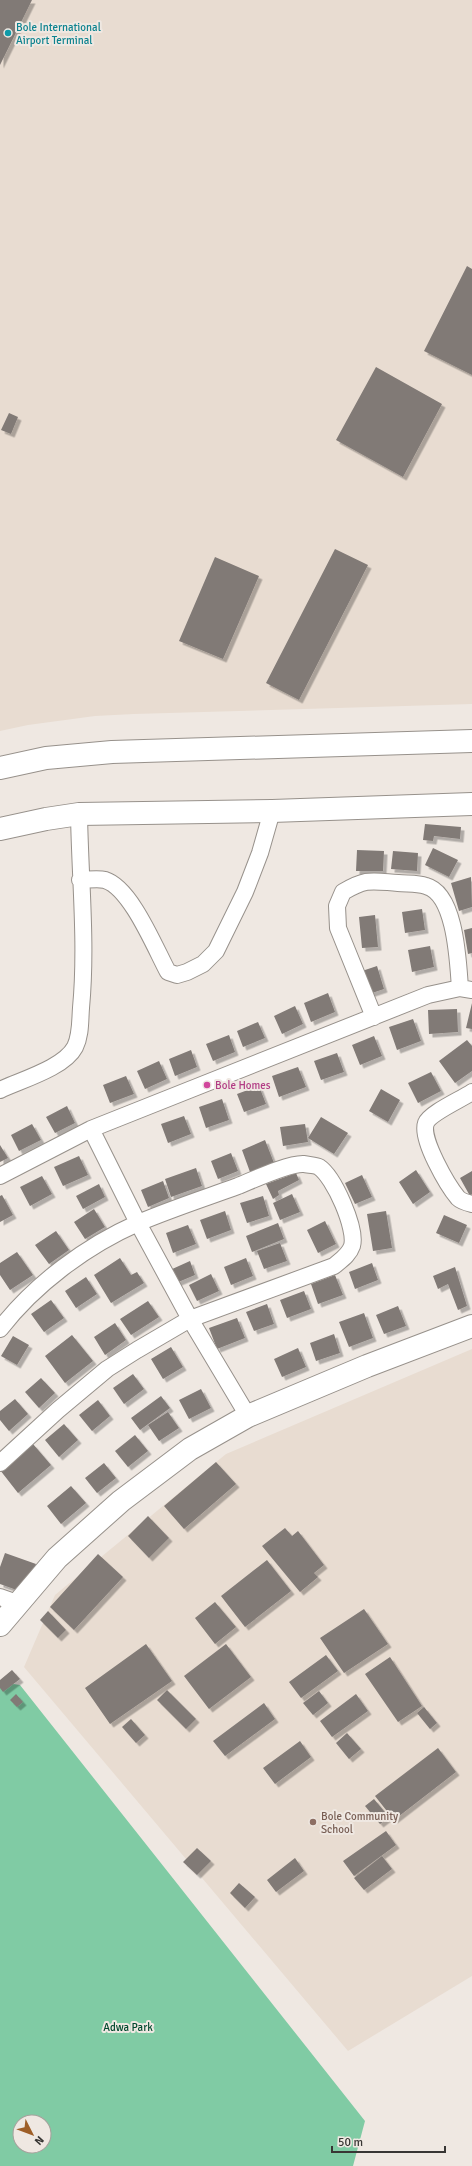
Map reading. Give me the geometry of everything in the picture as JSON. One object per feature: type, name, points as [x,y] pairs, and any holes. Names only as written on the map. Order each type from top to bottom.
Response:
[{"type":"main road","points":[[0,768],[46,758],[112,752],[472,741]]},
{"type":"main road","points":[[0,828],[79,814],[272,811],[472,804]]},
{"type":"main road","points":[[0,1625],[9,1600],[121,1501],[190,1449],[248,1416],[367,1366],[472,1326]]},
{"type":"street","points":[[80,880],[104,879],[117,886],[130,901],[168,972],[172,975],[182,974],[203,964],[216,951],[244,892],[260,853],[272,811]]},
{"type":"street","points":[[0,1090],[57,1065],[75,1047],[79,1033],[82,999],[83,950],[79,814]]},
{"type":"street","points":[[0,1176],[91,1129],[374,1017],[428,995],[466,989],[453,925],[444,904],[437,893],[427,886],[368,880],[343,892],[338,906],[338,928],[374,1017]]},
{"type":"street","points":[[472,1092],[436,1113],[426,1123],[425,1134],[435,1161],[459,1199],[472,1204]]},
{"type":"street","points":[[91,1129],[138,1223],[190,1319],[248,1416]]},
{"type":"street","points":[[0,1329],[14,1312],[46,1282],[98,1245],[138,1223],[277,1171],[302,1164],[319,1167],[334,1186],[352,1233],[352,1246],[346,1256],[334,1266],[190,1319],[107,1370],[58,1410],[0,1463]]},
{"type":"shaded area","points":[[0,0],[472,0],[472,704],[95,716],[28,725],[0,731]]},
{"type":"shaded area","name":"Bole Community School","points":[[472,1349],[472,1976],[348,2051],[24,1667],[55,1595],[226,1454]]},
{"type":"green space","name":"Adwa Park","points":[[0,1682],[20,1685],[365,2121],[353,2166],[0,2166]]},
{"type":"building","name":"Bole International Airport Terminal","points":[[0,0],[32,0],[0,65]]},
{"type":"building","points":[[467,266],[472,269],[472,375],[424,351]]},
{"type":"building","points":[[376,367],[442,404],[403,477],[336,440]]},
{"type":"building","points":[[9,413],[18,417],[11,434],[1,430]]},
{"type":"building","points":[[335,549],[368,565],[299,700],[266,683]]},
{"type":"building","points":[[215,557],[259,576],[223,659],[179,641]]},
{"type":"building","points":[[425,824],[461,827],[460,839],[434,836],[433,841],[423,840]]},
{"type":"building","points":[[433,848],[458,860],[449,877],[425,865]]},
{"type":"building","points":[[357,850],[384,851],[383,871],[356,871]]},
{"type":"building","points":[[393,851],[418,853],[417,871],[391,869]]},
{"type":"building","points":[[471,877],[472,907],[459,911],[451,883]]},
{"type":"building","points":[[422,909],[425,930],[405,933],[402,912]]},
{"type":"building","points":[[375,915],[378,947],[362,948],[359,917]]},
{"type":"building","points":[[472,928],[472,953],[468,954],[464,930]]},
{"type":"building","points":[[430,946],[434,967],[412,972],[408,950]]},
{"type":"building","points":[[377,966],[384,989],[369,994],[362,971]]},
{"type":"building","points":[[328,993],[335,1012],[311,1022],[304,1003]]},
{"type":"building","points":[[472,1003],[472,1029],[466,1028]]},
{"type":"building","points":[[295,1006],[303,1024],[282,1034],[274,1016]]},
{"type":"building","points":[[457,1009],[458,1032],[429,1034],[428,1010]]},
{"type":"building","points":[[413,1019],[421,1041],[397,1050],[389,1027]]},
{"type":"building","points":[[258,1022],[265,1038],[243,1047],[237,1031]]},
{"type":"building","points":[[229,1035],[235,1052],[213,1061],[206,1044]]},
{"type":"building","points":[[374,1036],[382,1056],[360,1065],[352,1045]]},
{"type":"building","points":[[467,1040],[472,1046],[472,1071],[455,1083],[439,1061]]},
{"type":"building","points":[[191,1050],[197,1067],[175,1076],[169,1059]]},
{"type":"building","points":[[337,1053],[344,1072],[321,1080],[314,1061]]},
{"type":"building","points":[[159,1061],[167,1079],[145,1089],[137,1071]]},
{"type":"building","points":[[298,1067],[306,1087],[279,1097],[272,1076]]},
{"type":"building","points":[[431,1072],[441,1091],[418,1103],[408,1083]]},
{"type":"building","points":[[126,1076],[134,1094],[110,1103],[103,1085]]},
{"type":"building","points":[[259,1086],[266,1104],[244,1112],[237,1094]]},
{"type":"building","points":[[381,1089],[400,1100],[388,1122],[369,1111]]},
{"type":"building","points":[[222,1099],[229,1120],[206,1128],[199,1107]]},
{"type":"building","points":[[67,1106],[75,1123],[55,1133],[46,1117]]},
{"type":"building","points":[[184,1116],[191,1134],[168,1143],[161,1124]]},
{"type":"building","points":[[321,1117],[348,1133],[334,1154],[308,1138]]},
{"type":"building","points":[[32,1124],[41,1140],[19,1151],[11,1135]]},
{"type":"building","points":[[305,1124],[308,1142],[283,1146],[280,1127]]},
{"type":"building","points":[[265,1140],[274,1163],[250,1172],[242,1150]]},
{"type":"building","points":[[0,1145],[8,1158],[0,1162]]},
{"type":"building","points":[[231,1153],[238,1171],[218,1179],[211,1161]]},
{"type":"building","points":[[79,1156],[88,1175],[63,1186],[54,1167]]},
{"type":"building","points":[[196,1168],[202,1186],[171,1197],[165,1179]]},
{"type":"building","points":[[416,1170],[430,1192],[413,1204],[399,1182]]},
{"type":"building","points":[[472,1171],[472,1194],[470,1196],[460,1178]]},
{"type":"building","points":[[296,1173],[299,1180],[278,1191],[279,1195],[273,1199],[266,1184]]},
{"type":"building","points":[[362,1175],[372,1197],[355,1204],[345,1183]]},
{"type":"building","points":[[42,1176],[52,1194],[30,1206],[20,1187]]},
{"type":"building","points":[[163,1181],[169,1198],[148,1207],[141,1190]]},
{"type":"building","points":[[99,1184],[105,1197],[83,1209],[76,1196]]},
{"type":"building","points":[[292,1194],[300,1212],[280,1220],[273,1203]]},
{"type":"building","points":[[2,1195],[13,1215],[0,1222],[0,1196]]},
{"type":"building","points":[[263,1196],[269,1216],[247,1223],[240,1203]]},
{"type":"building","points":[[94,1209],[105,1227],[85,1239],[74,1222]]},
{"type":"building","points":[[225,1211],[231,1230],[207,1239],[200,1220]]},
{"type":"building","points":[[386,1211],[392,1248],[373,1251],[367,1214]]},
{"type":"building","points":[[444,1215],[467,1225],[459,1243],[436,1233]]},
{"type":"building","points":[[325,1221],[336,1244],[318,1253],[307,1230]]},
{"type":"building","points":[[278,1223],[284,1239],[252,1252],[246,1236]]},
{"type":"building","points":[[188,1225],[196,1244],[173,1253],[166,1233]]},
{"type":"building","points":[[56,1231],[69,1250],[49,1264],[35,1245]]},
{"type":"building","points":[[280,1243],[287,1261],[264,1269],[257,1251]]},
{"type":"building","points":[[17,1252],[33,1275],[10,1290],[0,1275],[0,1263]]},
{"type":"building","points":[[120,1258],[131,1275],[137,1272],[144,1283],[111,1303],[94,1275]]},
{"type":"building","points":[[246,1258],[253,1276],[231,1285],[224,1267]]},
{"type":"building","points":[[190,1261],[195,1275],[176,1283],[170,1270]]},
{"type":"building","points":[[372,1263],[378,1280],[355,1289],[349,1272]]},
{"type":"building","points":[[455,1267],[467,1306],[458,1310],[448,1284],[438,1289],[433,1276]]},
{"type":"building","points":[[211,1274],[219,1291],[197,1301],[189,1285]]},
{"type":"building","points":[[335,1275],[343,1295],[318,1304],[311,1284]]},
{"type":"building","points":[[86,1277],[97,1294],[76,1308],[65,1291]]},
{"type":"building","points":[[304,1291],[311,1309],[287,1318],[280,1300]]},
{"type":"building","points":[[51,1300],[64,1318],[44,1332],[31,1314]]},
{"type":"building","points":[[148,1301],[159,1317],[131,1335],[120,1319]]},
{"type":"building","points":[[267,1304],[274,1324],[254,1331],[246,1312]]},
{"type":"building","points":[[398,1306],[406,1326],[384,1334],[376,1315]]},
{"type":"building","points":[[364,1313],[373,1338],[349,1347],[339,1322]]},
{"type":"building","points":[[237,1318],[245,1338],[217,1349],[209,1328]]},
{"type":"building","points":[[115,1323],[126,1340],[105,1355],[94,1337]]},
{"type":"building","points":[[334,1334],[340,1353],[316,1361],[310,1343]]},
{"type":"building","points":[[72,1335],[93,1361],[65,1383],[45,1356]]},
{"type":"building","points":[[13,1336],[29,1345],[17,1365],[1,1356]]},
{"type":"building","points":[[171,1347],[183,1367],[163,1379],[151,1359]]},
{"type":"building","points":[[298,1348],[306,1367],[282,1377],[274,1359]]},
{"type":"building","points":[[133,1374],[144,1389],[124,1404],[113,1388]]},
{"type":"building","points":[[41,1378],[55,1393],[39,1408],[25,1392]]},
{"type":"building","points":[[201,1389],[211,1408],[189,1419],[179,1400]]},
{"type":"building","points":[[161,1396],[170,1408],[140,1430],[131,1418]]},
{"type":"building","points":[[15,1399],[28,1414],[9,1431],[0,1420],[0,1411]]},
{"type":"building","points":[[98,1400],[110,1416],[92,1431],[79,1415]]},
{"type":"building","points":[[168,1412],[179,1428],[159,1441],[148,1425]]},
{"type":"building","points":[[64,1424],[78,1440],[59,1457],[45,1440]]},
{"type":"building","points":[[135,1435],[148,1451],[128,1467],[115,1451]]},
{"type":"building","points":[[30,1444],[33,1444],[51,1465],[18,1493],[0,1470]]},
{"type":"building","points":[[216,1462],[236,1484],[184,1529],[164,1506]]},
{"type":"building","points":[[104,1463],[116,1478],[97,1493],[85,1478]]},
{"type":"building","points":[[71,1486],[86,1503],[61,1524],[47,1506]]},
{"type":"building","points":[[148,1516],[169,1538],[149,1558],[128,1536]]},
{"type":"building","points":[[285,1528],[292,1536],[298,1531],[324,1565],[314,1573],[318,1577],[300,1592],[262,1546]]},
{"type":"building","points":[[5,1553],[36,1564],[25,1593],[0,1584],[0,1567]]},
{"type":"building","points":[[98,1554],[123,1577],[74,1630],[50,1607]]},
{"type":"building","points":[[267,1560],[291,1591],[245,1627],[221,1596]]},
{"type":"building","points":[[215,1602],[236,1627],[215,1644],[195,1618]]},
{"type":"building","points":[[364,1609],[388,1644],[344,1673],[320,1638]]},
{"type":"building","points":[[48,1611],[66,1630],[58,1638],[40,1620]]},
{"type":"building","points":[[146,1644],[172,1681],[110,1724],[85,1688]]},
{"type":"building","points":[[226,1644],[251,1677],[209,1709],[184,1676]]},
{"type":"building","points":[[326,1655],[338,1671],[301,1698],[289,1682]]},
{"type":"building","points":[[390,1657],[422,1706],[398,1722],[365,1674]]},
{"type":"building","points":[[12,1670],[20,1679],[3,1692],[0,1688],[0,1680]]},
{"type":"building","points":[[167,1690],[196,1719],[186,1729],[157,1700]]},
{"type":"building","points":[[319,1691],[328,1703],[313,1715],[303,1703]]},
{"type":"building","points":[[16,1694],[23,1702],[17,1707],[10,1700]]},
{"type":"building","points":[[356,1694],[368,1711],[332,1737],[320,1721]]},
{"type":"building","points":[[264,1703],[275,1719],[225,1756],[213,1741]]},
{"type":"building","points":[[424,1707],[437,1723],[430,1729],[417,1713]]},
{"type":"building","points":[[131,1719],[145,1735],[136,1743],[122,1727]]},
{"type":"building","points":[[347,1733],[361,1749],[349,1759],[336,1743]]},
{"type":"building","points":[[300,1741],[311,1757],[275,1784],[263,1768]]},
{"type":"building","points":[[438,1748],[456,1772],[394,1820],[375,1796]]},
{"type":"building","points":[[374,1799],[389,1817],[380,1824],[365,1806]]},
{"type":"building","points":[[386,1831],[396,1845],[354,1876],[343,1861]]},
{"type":"building","points":[[197,1848],[211,1861],[197,1875],[183,1862]]},
{"type":"building","points":[[382,1856],[392,1869],[364,1890],[354,1878]]},
{"type":"building","points":[[295,1858],[304,1871],[276,1892],[267,1880]]},
{"type":"building","points":[[239,1883],[255,1897],[245,1908],[230,1893]]},
{"type":"place","name":"Bole International Airport Terminal","points":[[8,33]]},
{"type":"place","name":"Bole Homes","points":[[207,1085]]},
{"type":"place","name":"Bole Community School","points":[[313,1822]]}]
